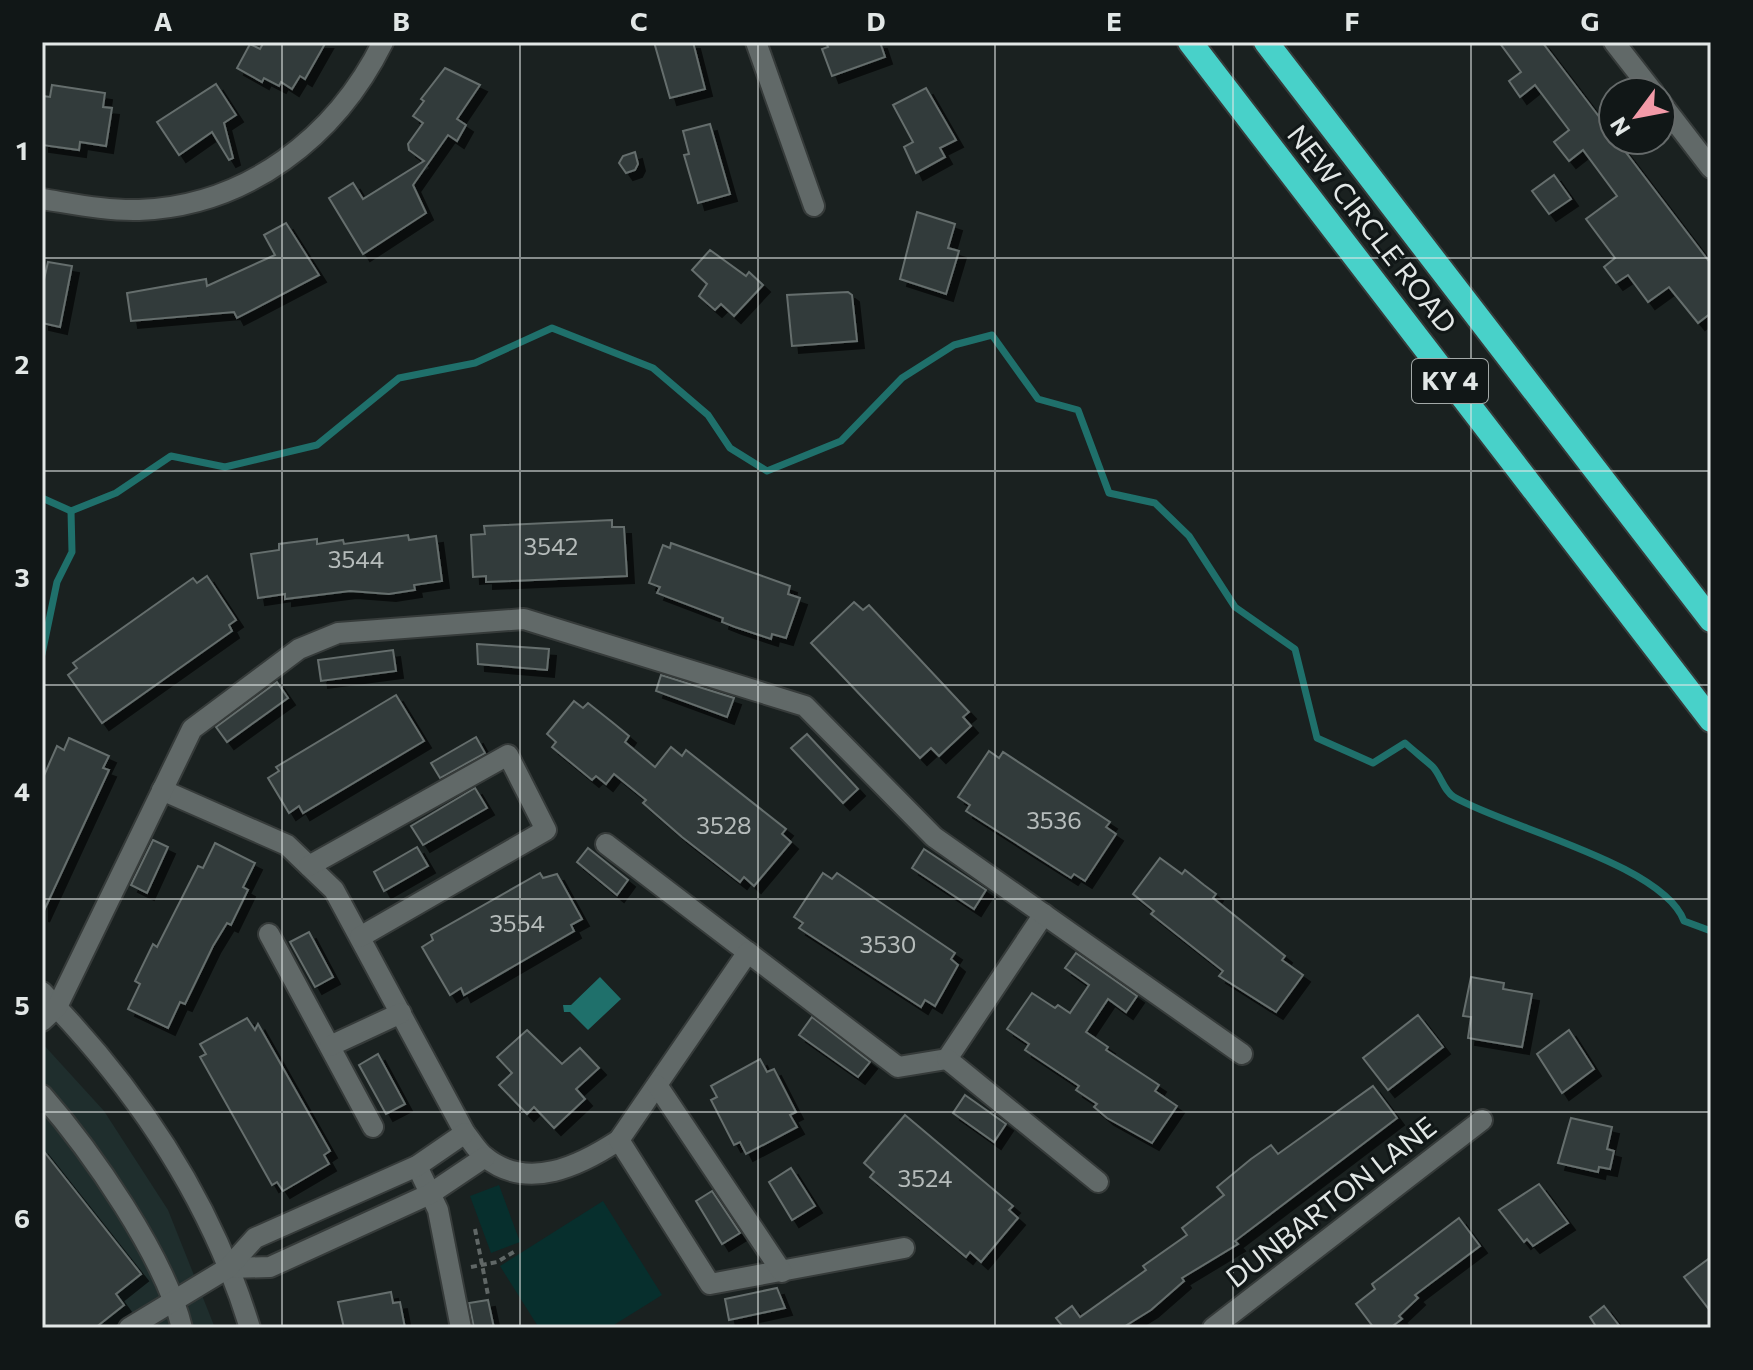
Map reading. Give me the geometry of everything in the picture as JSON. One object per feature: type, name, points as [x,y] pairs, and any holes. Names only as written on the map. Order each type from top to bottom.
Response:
[{"type":"highway","name":"NEW CIRCLE ROAD","points":[[1190,42],[1711,720]]},
{"type":"highway","name":"NEW CIRCLE ROAD","points":[[1266,42],[1711,620]]},
{"type":"street","points":[[42,199],[94,207],[148,209],[199,201],[250,183],[288,158],[331,118],[353,93],[383,42]]},
{"type":"street","points":[[756,42],[814,206]]},
{"type":"street","points":[[1614,42],[1641,76]]},
{"type":"street","points":[[1677,124],[1711,168]]},
{"type":"street","points":[[250,1328],[228,1268],[196,1199],[160,1136],[119,1076],[47,1006],[192,729],[299,649],[338,633],[524,619],[805,706],[934,837],[1242,1054]]},
{"type":"street","points":[[309,866],[508,755],[546,830],[360,937]]},
{"type":"street","points":[[162,790],[287,845],[334,890],[465,1133],[485,1157],[510,1170],[541,1174],[589,1160],[619,1140],[748,952]]},
{"type":"street","points":[[606,844],[898,1067],[947,1059],[1044,914]]},
{"type":"street","points":[[269,934],[373,1127]]},
{"type":"street","points":[[330,1046],[401,1013]]},
{"type":"street","points":[[947,1059],[1098,1182]]},
{"type":"street","points":[[657,1085],[782,1272]]},
{"type":"street","points":[[42,1095],[75,1134],[148,1247],[176,1300],[182,1328]]},
{"type":"street","name":"DUNBARTON LANE","points":[[1213,1328],[1482,1120]]},
{"type":"street","points":[[129,1328],[228,1268],[255,1238],[417,1166],[465,1133]]},
{"type":"street","points":[[619,1140],[710,1284],[904,1248]]},
{"type":"street","points":[[228,1268],[270,1267],[430,1194],[485,1157]]},
{"type":"street","points":[[417,1166],[438,1210],[461,1328]]},
{"type":"path","points":[[475,1229],[488,1295]]},
{"type":"path","points":[[481,1265],[497,1262],[517,1250]]},
{"type":"shaded area","points":[[42,1043],[104,1111],[168,1210],[215,1328],[42,1328]]},
{"type":"shaded area","points":[[499,1185],[520,1242],[491,1253],[470,1196]]},
{"type":"shaded area","points":[[603,1201],[662,1295],[609,1328],[539,1328],[500,1266]]},
{"type":"water","points":[[600,977],[621,999],[588,1030],[570,1012],[564,1012],[563,1005],[571,1005]]},
{"type":"building","points":[[264,42],[326,42],[305,79],[300,76],[292,89],[281,82],[279,86],[264,78],[262,82],[237,68],[250,44],[260,49]]},
{"type":"building","points":[[654,42],[693,42],[705,89],[670,98]]},
{"type":"building","points":[[826,42],[880,42],[885,57],[832,76],[822,49],[828,47]]},
{"type":"building","points":[[1499,42],[1542,42],[1597,114],[1597,156],[1629,156],[1711,264],[1711,313],[1698,323],[1669,287],[1648,302],[1628,275],[1616,283],[1604,267],[1615,258],[1586,219],[1617,196],[1583,150],[1569,161],[1554,142],[1569,130],[1535,85],[1520,97],[1509,81],[1521,72]]},
{"type":"building","points":[[445,68],[480,85],[457,119],[466,125],[457,141],[448,135],[413,185],[426,213],[363,254],[329,198],[353,183],[363,199],[424,161],[409,150],[408,144],[423,123],[413,116],[424,101],[421,99]]},
{"type":"building","points":[[216,84],[236,115],[224,123],[233,158],[229,160],[212,132],[179,155],[157,122]]},
{"type":"building","points":[[52,85],[105,93],[103,107],[112,108],[106,146],[80,142],[79,150],[42,145],[42,96],[50,97]]},
{"type":"building","points":[[926,88],[956,140],[940,148],[945,157],[916,173],[904,147],[913,142],[893,105]]},
{"type":"building","points":[[710,124],[730,194],[698,203],[684,155],[689,154],[683,131]]},
{"type":"building","points":[[635,152],[638,164],[635,170],[626,173],[619,163],[623,156]]},
{"type":"building","points":[[1554,175],[1571,199],[1549,214],[1532,191]]},
{"type":"building","points":[[917,212],[955,224],[948,248],[959,251],[946,294],[900,279]]},
{"type":"building","points":[[286,223],[319,275],[237,318],[234,312],[131,321],[127,293],[206,279],[207,286],[275,255],[264,235]]},
{"type":"building","points":[[710,250],[746,276],[749,272],[763,285],[734,316],[721,304],[715,310],[699,296],[707,284],[692,270]]},
{"type":"building","points":[[48,262],[72,266],[60,327],[42,323],[42,288]]},
{"type":"building","points":[[848,292],[852,295],[857,341],[792,346],[787,295]]},
{"type":"building","points":[[612,520],[612,527],[624,527],[627,576],[486,582],[486,576],[473,577],[471,535],[485,534],[484,526]]},
{"type":"building","points":[[408,535],[409,540],[436,536],[442,581],[414,585],[415,590],[389,594],[350,591],[285,599],[285,594],[258,598],[251,554],[279,550],[279,544],[317,539],[317,544],[343,540],[344,544]]},
{"type":"building","points":[[671,543],[790,586],[788,594],[800,598],[786,638],[772,634],[771,639],[735,627],[722,622],[723,618],[657,593],[660,587],[649,583],[663,545],[670,548]]},
{"type":"building","points":[[207,576],[236,620],[229,625],[232,631],[102,723],[68,675],[77,668],[73,663],[193,578],[197,583]]},
{"type":"building","points":[[854,602],[863,610],[869,605],[969,712],[963,717],[971,726],[939,756],[931,748],[920,758],[811,643]]},
{"type":"building","points":[[477,644],[549,649],[547,670],[478,664]]},
{"type":"building","points":[[393,650],[396,671],[321,681],[318,660]]},
{"type":"building","points":[[661,675],[734,698],[727,717],[656,691]]},
{"type":"building","points":[[277,682],[288,698],[227,742],[216,727]]},
{"type":"building","points":[[396,695],[424,741],[303,813],[299,806],[289,813],[268,778],[279,771],[276,767]]},
{"type":"building","points":[[574,701],[583,708],[588,703],[612,722],[629,736],[625,742],[655,767],[671,747],[682,756],[686,750],[786,829],[782,834],[791,842],[754,886],[744,877],[740,882],[682,837],[643,803],[646,800],[614,774],[606,784],[596,776],[592,780],[552,747],[556,742],[547,734]]},
{"type":"building","points":[[807,734],[858,789],[843,803],[791,748]]},
{"type":"building","points":[[476,737],[485,753],[440,778],[431,763]]},
{"type":"building","points":[[69,738],[109,756],[103,768],[109,770],[42,915],[42,780],[57,746],[64,750]]},
{"type":"building","points":[[989,751],[999,758],[1003,752],[1110,822],[1106,827],[1116,834],[1085,881],[1074,874],[1071,878],[966,811],[970,805],[958,797]]},
{"type":"building","points":[[475,788],[487,808],[423,845],[411,826]]},
{"type":"building","points":[[153,840],[168,847],[147,893],[131,885]]},
{"type":"building","points":[[215,843],[255,863],[243,887],[248,890],[231,925],[227,923],[185,1004],[180,1002],[168,1028],[128,1009],[140,984],[135,981],[153,944],[157,947],[198,866],[203,868]]},
{"type":"building","points":[[417,847],[428,866],[384,891],[374,872]]},
{"type":"building","points":[[588,848],[628,880],[617,895],[577,862]]},
{"type":"building","points":[[924,849],[986,890],[974,909],[912,868]]},
{"type":"building","points":[[1160,858],[1182,874],[1185,870],[1216,894],[1213,898],[1285,956],[1282,960],[1303,975],[1276,1012],[1219,976],[1223,971],[1151,914],[1154,911],[1133,894]]},
{"type":"building","points":[[540,873],[543,878],[557,874],[582,919],[571,925],[574,931],[464,995],[461,988],[450,995],[422,947],[433,940],[431,935]]},
{"type":"building","points":[[823,873],[832,879],[837,873],[955,953],[951,959],[958,965],[935,1006],[925,1000],[921,1007],[799,928],[803,923],[794,917]]},
{"type":"building","points":[[309,932],[333,977],[315,987],[290,942]]},
{"type":"building","points":[[1076,953],[1137,996],[1126,1012],[1108,999],[1086,1032],[1108,1047],[1106,1050],[1159,1085],[1155,1091],[1177,1106],[1152,1143],[1107,1118],[1094,1107],[1097,1104],[1076,1090],[1079,1086],[1025,1050],[1029,1044],[1007,1029],[1032,993],[1055,1008],[1058,1005],[1070,1013],[1089,985],[1065,968]]},
{"type":"building","points":[[1471,977],[1504,983],[1503,989],[1532,994],[1522,1047],[1468,1038],[1471,1017],[1463,1016]]},
{"type":"building","points":[[1418,1015],[1443,1047],[1388,1090],[1363,1058]]},
{"type":"building","points":[[812,1017],[870,1062],[858,1077],[799,1035]]},
{"type":"building","points":[[247,1018],[255,1030],[258,1024],[330,1151],[324,1155],[329,1164],[283,1191],[277,1182],[272,1185],[200,1057],[206,1054],[200,1044]]},
{"type":"building","points":[[527,1030],[562,1064],[580,1048],[599,1068],[576,1089],[585,1099],[554,1128],[534,1107],[527,1114],[499,1085],[512,1073],[497,1057]]},
{"type":"building","points":[[1569,1030],[1594,1069],[1562,1093],[1537,1054]]},
{"type":"building","points":[[378,1054],[405,1104],[386,1114],[359,1065]]},
{"type":"building","points":[[760,1059],[767,1072],[774,1069],[796,1112],[790,1115],[797,1127],[746,1154],[740,1142],[734,1145],[711,1100],[717,1097],[711,1086]]},
{"type":"building","points":[[1373,1086],[1397,1118],[1235,1241],[1238,1244],[1182,1278],[1184,1281],[1151,1310],[1122,1328],[1064,1328],[1056,1318],[1072,1306],[1080,1317],[1146,1270],[1143,1266],[1187,1235],[1182,1228],[1224,1195],[1217,1187],[1251,1159],[1271,1145],[1278,1154]]},
{"type":"building","points":[[965,1095],[1006,1124],[994,1142],[953,1113]]},
{"type":"building","points":[[905,1115],[1013,1206],[1009,1210],[1018,1218],[981,1262],[970,1252],[966,1257],[870,1177],[874,1172],[864,1163]]},
{"type":"building","points":[[1571,1118],[1612,1127],[1607,1149],[1614,1151],[1610,1169],[1599,1167],[1598,1172],[1558,1163]]},
{"type":"building","points":[[42,1149],[141,1274],[116,1294],[124,1305],[95,1328],[42,1328]]},
{"type":"building","points":[[791,1168],[815,1206],[792,1220],[769,1182]]},
{"type":"building","points":[[1539,1184],[1568,1223],[1533,1246],[1527,1239],[1524,1242],[1499,1210]]},
{"type":"building","points":[[712,1191],[740,1233],[722,1244],[696,1201]]},
{"type":"building","points":[[1459,1218],[1480,1246],[1415,1295],[1418,1298],[1399,1316],[1402,1319],[1390,1328],[1374,1328],[1356,1304],[1375,1289],[1372,1284]]},
{"type":"building","points":[[1711,1257],[1711,1312],[1684,1277]]},
{"type":"building","points":[[777,1288],[785,1308],[729,1320],[725,1299]]},
{"type":"building","points":[[391,1292],[393,1303],[400,1302],[405,1328],[344,1328],[338,1302]]},
{"type":"building","points":[[488,1300],[494,1328],[474,1328],[469,1303]]},
{"type":"building","points":[[1604,1306],[1621,1328],[1597,1328],[1590,1317]]},
{"type":"waterway","points":[[42,498],[71,511],[116,493],[171,456],[225,467],[317,445],[399,378],[475,363],[552,328],[653,368],[708,415],[730,448],[767,471],[841,441],[902,378],[954,345],[992,335],[1038,399],[1078,410],[1109,493],[1155,503],[1189,536],[1235,607],[1295,649],[1317,738],[1373,763],[1405,743],[1433,767],[1454,797],[1615,865],[1646,882],[1670,901],[1684,921],[1711,931]]},
{"type":"waterway","points":[[42,654],[57,582],[72,552],[71,511]]}]
